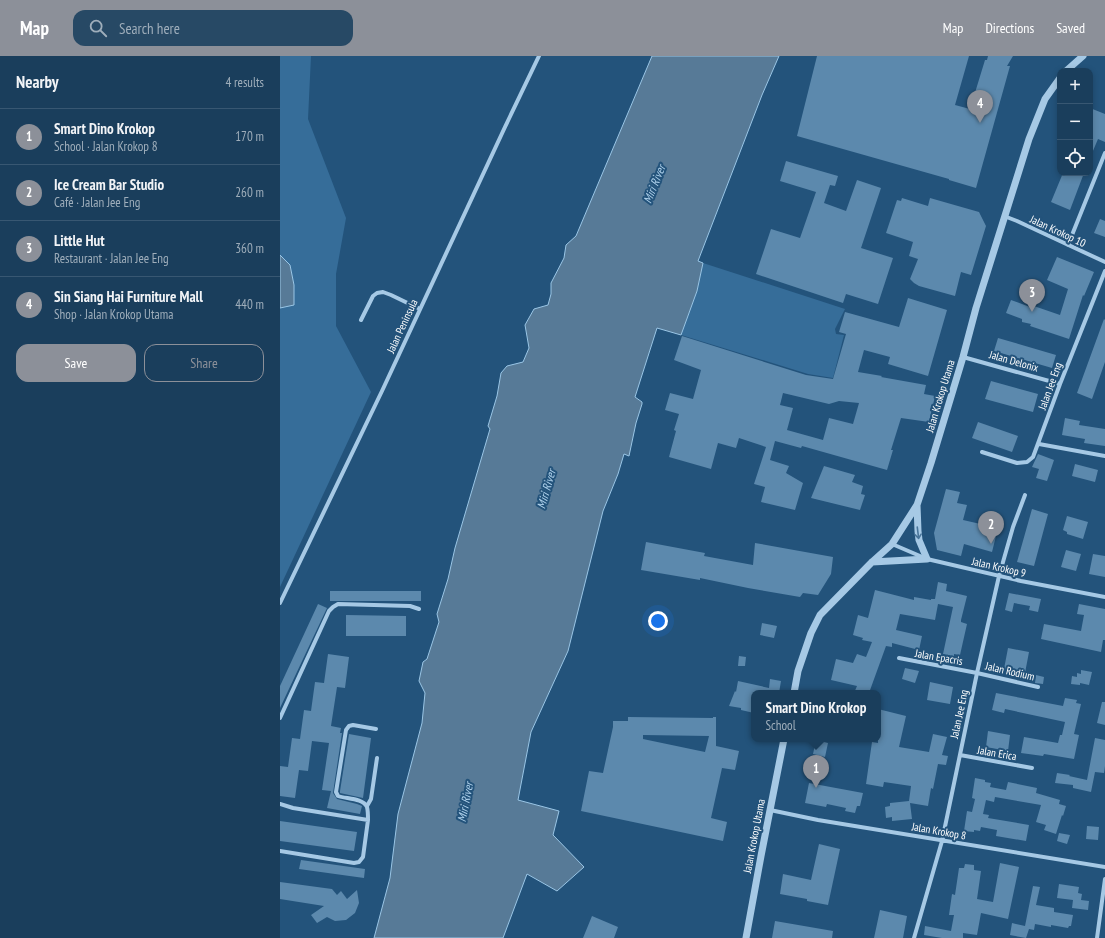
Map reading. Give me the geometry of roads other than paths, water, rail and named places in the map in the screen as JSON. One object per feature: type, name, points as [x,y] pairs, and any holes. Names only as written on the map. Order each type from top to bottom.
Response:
[{"type":"street","name":"Jalan Peninsula","points":[[280,602],[382,391],[501,134],[539,56]]},
{"type":"street","points":[[1069,68],[1083,56]]},
{"type":"street","name":"Jalan Krokop Utama","points":[[795,690],[798,671],[809,639],[820,615],[872,562],[892,544],[917,505],[963,357],[1004,216],[1029,139],[1045,99],[1057,82]]},
{"type":"street","points":[[1068,245],[1105,153]]},
{"type":"street","name":"Jalan Krokop 10","points":[[1004,216],[1105,262]]},
{"type":"street","name":"Jalan Jee Eng","points":[[982,452],[1017,463],[1027,462],[1033,457],[1105,270]]},
{"type":"street","points":[[361,320],[373,296],[377,293],[383,292],[420,309]]},
{"type":"street","name":"Jalan Delonix","points":[[963,357],[1060,384]]},
{"type":"street","points":[[1038,444],[1105,456]]},
{"type":"street","name":"Jalan Jee Eng","points":[[914,938],[942,841],[999,576],[1025,494]]},
{"type":"street","points":[[872,562],[927,559],[918,536],[917,505]]},
{"type":"street","name":"Jalan Krokop 9","points":[[892,544],[927,559],[999,576],[1105,597]]},
{"type":"street","points":[[280,718],[332,607],[338,604],[410,606],[419,609]]},
{"type":"street","name":"Jalan Epacris","points":[[899,658],[977,673]]},
{"type":"street","name":"Jalan Rodium","points":[[977,673],[1038,687]]},
{"type":"street","points":[[367,806],[362,802],[338,796],[336,792],[346,730],[349,726],[353,725],[376,729]]},
{"type":"street","name":"Jalan Krokop Utama","points":[[746,938],[783,742]]},
{"type":"street","name":"Jalan Erica","points":[[960,755],[1032,768]]},
{"type":"street","points":[[280,851],[354,863],[359,862],[363,857],[368,820],[367,806],[371,799],[377,758]]},
{"type":"street","points":[[280,804],[293,808],[368,820]]},
{"type":"street","name":"Jalan Krokop 8","points":[[770,810],[818,820],[1105,868]]},
{"type":"street","points":[[1097,938],[1105,879]]},
{"type":"water","name":"Miri River","points":[[652,56],[779,56],[762,95],[698,261],[703,263],[697,291],[681,335],[657,328],[635,397],[642,402],[642,404],[636,423],[629,456],[624,454],[618,474],[603,511],[568,651],[531,732],[518,800],[559,811],[553,835],[584,867],[557,891],[527,874],[503,938],[374,938],[390,878],[398,814],[422,723],[425,693],[419,681],[423,662],[427,659],[439,622],[437,614],[490,429],[488,426],[497,396],[501,373],[507,366],[523,362],[529,348],[525,325],[534,309],[548,305],[551,294],[551,283],[564,258],[566,245],[576,236]]},
{"type":"water","points":[[280,255],[290,265],[294,285],[294,305],[280,308]]},
{"type":"place","name":"Sin Siang Hai Furniture Mall","points":[[980,123]]},
{"type":"place","name":"Little Hut","points":[[1032,312]]},
{"type":"place","name":"Ice Cream Bar Studio","points":[[991,544]]},
{"type":"place","name":"Smart Dino Krokop","points":[[816,788]]}]
